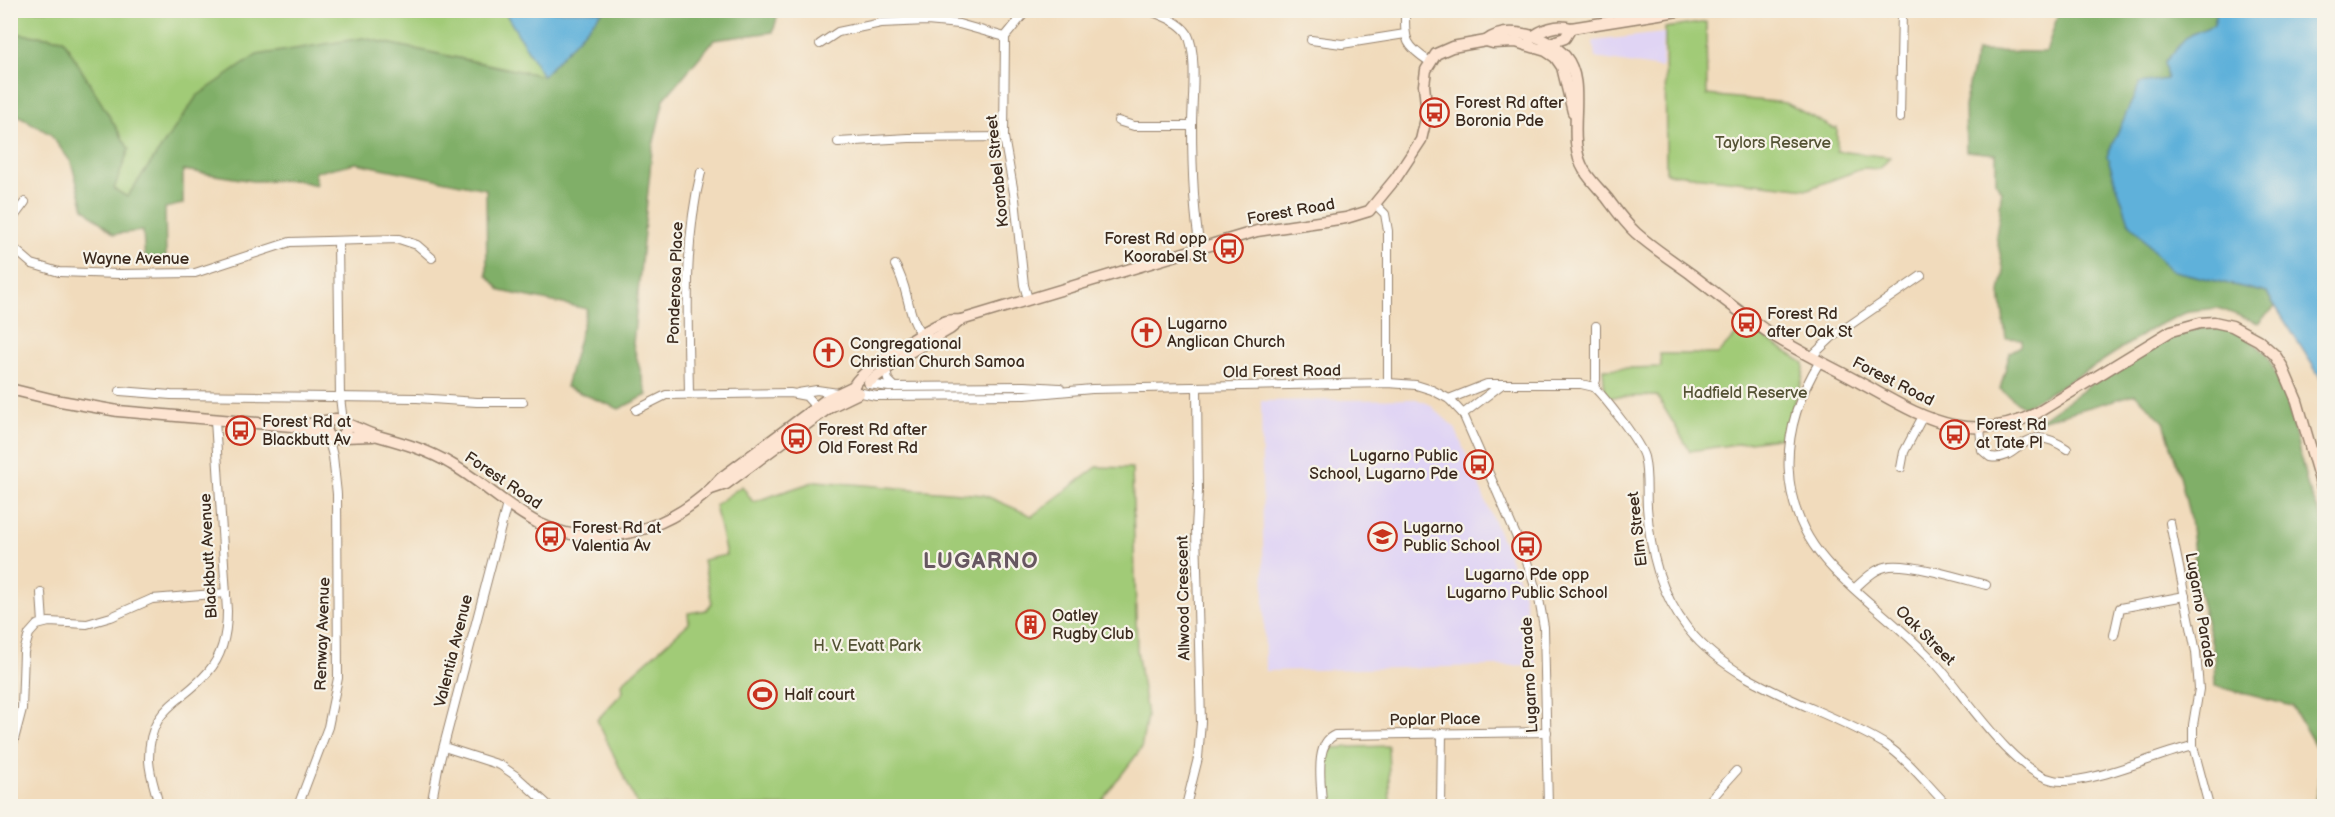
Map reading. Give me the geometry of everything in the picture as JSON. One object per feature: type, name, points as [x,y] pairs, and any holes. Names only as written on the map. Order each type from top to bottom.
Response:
[{"type":"street","points":[[820,44],[838,32],[881,23],[927,21],[959,24],[1005,37],[1026,10]]},
{"type":"street","points":[[1148,10],[1176,24],[1188,36],[1193,65],[1192,126],[1196,220],[1200,248]]},
{"type":"street","points":[[1405,10],[1406,34],[1412,51],[1430,62]]},
{"type":"street","points":[[1532,43],[1540,32],[1555,27],[1571,28],[1684,10]]},
{"type":"street","points":[[1900,118],[1902,10]]},
{"type":"street","points":[[1550,44],[1565,38],[1571,28]]},
{"type":"street","points":[[1311,40],[1342,44],[1406,34]]},
{"type":"street","name":"Forest Road","points":[[819,410],[834,404],[922,334],[944,322],[962,320],[1264,229],[1353,217],[1365,213],[1376,205],[1411,156],[1423,134],[1427,114],[1425,75],[1430,62],[1446,48],[1486,41],[1492,36],[1517,34],[1555,57],[1562,67],[1574,116],[1578,154],[1583,169],[1636,233],[1760,326],[1816,358],[1923,416],[1952,425],[1980,428],[2008,424],[2037,413],[2171,331],[2200,322],[2222,323],[2252,336],[2270,350],[2278,360],[2297,401],[2325,494]]},
{"type":"street","name":"Koorabel Street","points":[[1005,37],[1004,137],[1015,199],[1024,285],[1028,299]]},
{"type":"street","name":"Forest Road","points":[[1532,43],[1550,44],[1570,63],[1576,99],[1574,116]]},
{"type":"street","points":[[1118,121],[1134,126],[1192,126]]},
{"type":"street","points":[[838,142],[909,138],[1004,137]]},
{"type":"street","name":"Ponderosa Place","points":[[688,394],[687,254],[692,207],[701,172]]},
{"type":"street","points":[[10,222],[25,202]]},
{"type":"street","points":[[1376,205],[1385,214],[1388,231],[1388,383]]},
{"type":"street","name":"Wayne Avenue","points":[[10,245],[32,264],[59,272],[119,274],[195,273],[290,242],[399,239],[417,245],[432,258]]},
{"type":"street","points":[[337,421],[340,397],[338,241]]},
{"type":"street","points":[[895,265],[904,282],[913,321],[922,334]]},
{"type":"street","name":"Oak Street","points":[[1921,276],[1831,338],[1816,358],[1792,423],[1788,453],[1790,485],[1799,516],[1814,545],[1834,571],[1936,663],[2018,762],[2043,777],[2063,782],[2082,780],[2193,746]]},
{"type":"street","name":"Forest Road","points":[[869,383],[907,354],[962,320]]},
{"type":"street","points":[[1449,399],[1487,384],[1581,384],[1594,387],[1596,326]]},
{"type":"street","points":[[886,370],[888,380],[895,387]]},
{"type":"street","points":[[858,387],[865,378],[869,383]]},
{"type":"street","name":"Old Forest Road","points":[[869,383],[895,387],[1025,386],[1092,389],[1388,383],[1424,387],[1449,399],[1463,414]]},
{"type":"street","points":[[1463,414],[1502,385]]},
{"type":"street","name":"Forest Road","points":[[292,426],[337,421],[376,436],[418,448],[449,463],[538,523],[558,531],[588,536],[616,536],[655,525],[711,489],[726,484],[838,393],[858,387]]},
{"type":"street","name":"Old Forest Road","points":[[858,387],[876,396],[1025,395],[1092,389]]},
{"type":"street","name":"Allwood Crescent","points":[[1186,807],[1198,758],[1201,722],[1196,529],[1197,387]]},
{"type":"street","name":"Elm Street","points":[[1594,387],[1641,450],[1645,465],[1649,534],[1658,575],[1667,597],[1694,636],[1738,672],[1889,748],[1948,807]]},
{"type":"street","name":"Forest Road","points":[[10,388],[55,400],[104,408],[292,426],[334,437],[376,436]]},
{"type":"street","points":[[636,410],[666,395],[797,393],[817,390],[838,393]]},
{"type":"street","points":[[120,392],[523,402]]},
{"type":"street","points":[[797,393],[806,396],[819,410]]},
{"type":"street","name":"Lugarno Parade","points":[[1463,414],[1525,556],[1537,592],[1545,642],[1548,807]]},
{"type":"street","points":[[1901,468],[1904,452],[1923,416]]},
{"type":"street","name":"Blackbutt Avenue","points":[[159,807],[149,762],[156,725],[170,705],[209,671],[219,654],[227,623],[215,420]]},
{"type":"street","points":[[337,421],[346,430],[334,437],[325,427],[337,421]]},
{"type":"street","points":[[1980,428],[1982,450],[1990,458],[2003,457],[2028,441],[2042,437],[2055,441],[2067,449]]},
{"type":"street","name":"Renway Avenue","points":[[297,807],[328,727],[338,678],[338,525],[333,456],[334,437]]},
{"type":"street","name":"Valentia Avenue","points":[[431,807],[435,782],[507,504]]},
{"type":"street","name":"Lugarno Parade","points":[[2170,523],[2196,652],[2199,678],[2193,746],[2209,807]]},
{"type":"street","points":[[1855,588],[1872,574],[1890,566],[1913,568],[1986,585]]},
{"type":"street","points":[[41,593],[43,622]]},
{"type":"street","points":[[10,755],[22,709],[24,652],[32,629],[43,622],[87,624],[111,617],[152,599],[226,593]]},
{"type":"street","points":[[2114,635],[2120,608],[2185,596]]},
{"type":"street","name":"Poplar Place","points":[[1322,807],[1323,738],[1343,734],[1547,732]]},
{"type":"street","points":[[1441,807],[1442,733]]},
{"type":"street","points":[[444,747],[500,765],[516,776],[549,807]]},
{"type":"street","points":[[1705,807],[1736,771]]},
{"type":"shaded area","points":[[1664,33],[1662,68],[1595,58],[1593,41]]},
{"type":"shaded area","name":"Lugarno Public School","points":[[1416,399],[1429,404],[1455,428],[1523,590],[1536,665],[1265,671],[1261,401]]},
{"type":"green space","points":[[11,10],[603,11],[543,76],[363,38],[150,165],[127,197],[114,189],[63,39],[11,33]]},
{"type":"green space","points":[[603,11],[779,11],[773,32],[714,40],[664,99],[652,150],[633,344],[647,395],[619,409],[566,387],[587,309],[501,291],[487,275],[486,189],[356,163],[315,172],[316,185],[296,180],[253,181],[183,170],[183,204],[165,208],[166,260],[145,262],[143,231],[114,234],[84,208],[71,162],[50,134],[11,111],[11,33],[63,39],[129,149],[114,189],[127,197],[197,96],[257,55],[363,38],[543,76]]},
{"type":"green space","points":[[2059,11],[2217,11],[2214,25],[2187,36],[2167,79],[2170,270],[2267,293],[2275,307],[2258,323],[2218,308],[2190,311],[2156,326],[2093,367],[2024,407],[2000,389],[2010,352],[2021,346],[2022,339],[2006,338],[2000,293],[2004,271],[1996,236],[2001,192],[1996,182],[1996,154],[1966,151],[1965,102],[1977,51],[2046,52]]},
{"type":"green space","name":"Taylors Reserve","points":[[1706,22],[1707,95],[1786,103],[1837,128],[1837,151],[1890,157],[1880,169],[1864,168],[1808,189],[1666,173],[1665,28]]},
{"type":"green space","name":"Hadfield Reserve","points":[[1745,325],[1804,363],[1802,380],[1783,437],[1690,451],[1657,396],[1609,397],[1605,392],[1603,369],[1661,367],[1660,354],[1718,354]]},
{"type":"green space","points":[[2202,328],[2237,330],[2266,353],[2286,396],[2308,488],[2324,524],[2324,806],[2314,806],[2323,759],[2292,706],[2215,686],[2214,653],[2198,588],[2190,519],[2164,422],[2135,394],[2037,422],[2106,374],[2182,332]]},
{"type":"green space","name":"H. V. Evatt Park","points":[[1097,467],[1132,468],[1137,650],[1147,716],[1141,749],[1101,802],[1095,806],[638,806],[597,720],[623,692],[622,683],[689,623],[688,613],[706,610],[712,603],[703,560],[726,555],[715,505],[742,486],[753,502],[816,481],[984,495],[1032,516]]},
{"type":"green space","points":[[1388,746],[1390,806],[1329,806],[1327,748]]},
{"type":"water","points":[[504,11],[603,11],[543,76]]},
{"type":"water","points":[[2217,11],[2324,11],[2324,392],[2322,380],[2267,293],[2170,270],[2129,222],[2107,156],[2140,83],[2167,79],[2164,63],[2187,36],[2214,25]]},
{"type":"place","name":"Forest Rd after Boronia Pde","points":[[1434,112]]},
{"type":"place","name":"Forest Rd opp Koorabel St","points":[[1228,248]]},
{"type":"place","name":"Forest Rd after Oak St","points":[[1746,323]]},
{"type":"place","name":"Lugarno Anglican Church","points":[[1146,333]]},
{"type":"place","name":"Congregational Christian Church Samoa","points":[[829,353]]},
{"type":"place","name":"Forest Rd at Blackbutt Av","points":[[241,431]]},
{"type":"place","name":"Forest Rd at Tate Pl","points":[[1955,434]]},
{"type":"place","name":"Forest Rd after Old Forest Rd","points":[[797,439]]},
{"type":"place","name":"Lugarno Public School, Lugarno Pde","points":[[1479,465]]},
{"type":"place","name":"Forest Rd at Valentia Av","points":[[551,537]]},
{"type":"place","name":"Lugarno Public School","points":[[1382,537]]},
{"type":"place","name":"Lugarno Pde opp Lugarno Public School","points":[[1527,547]]},
{"type":"place","name":"Oatley Rugby Club","points":[[1031,625]]},
{"type":"place","name":"Half court","points":[[763,695]]},
{"type":"district","name":"LUGARNO","points":[[981,561]]}]
